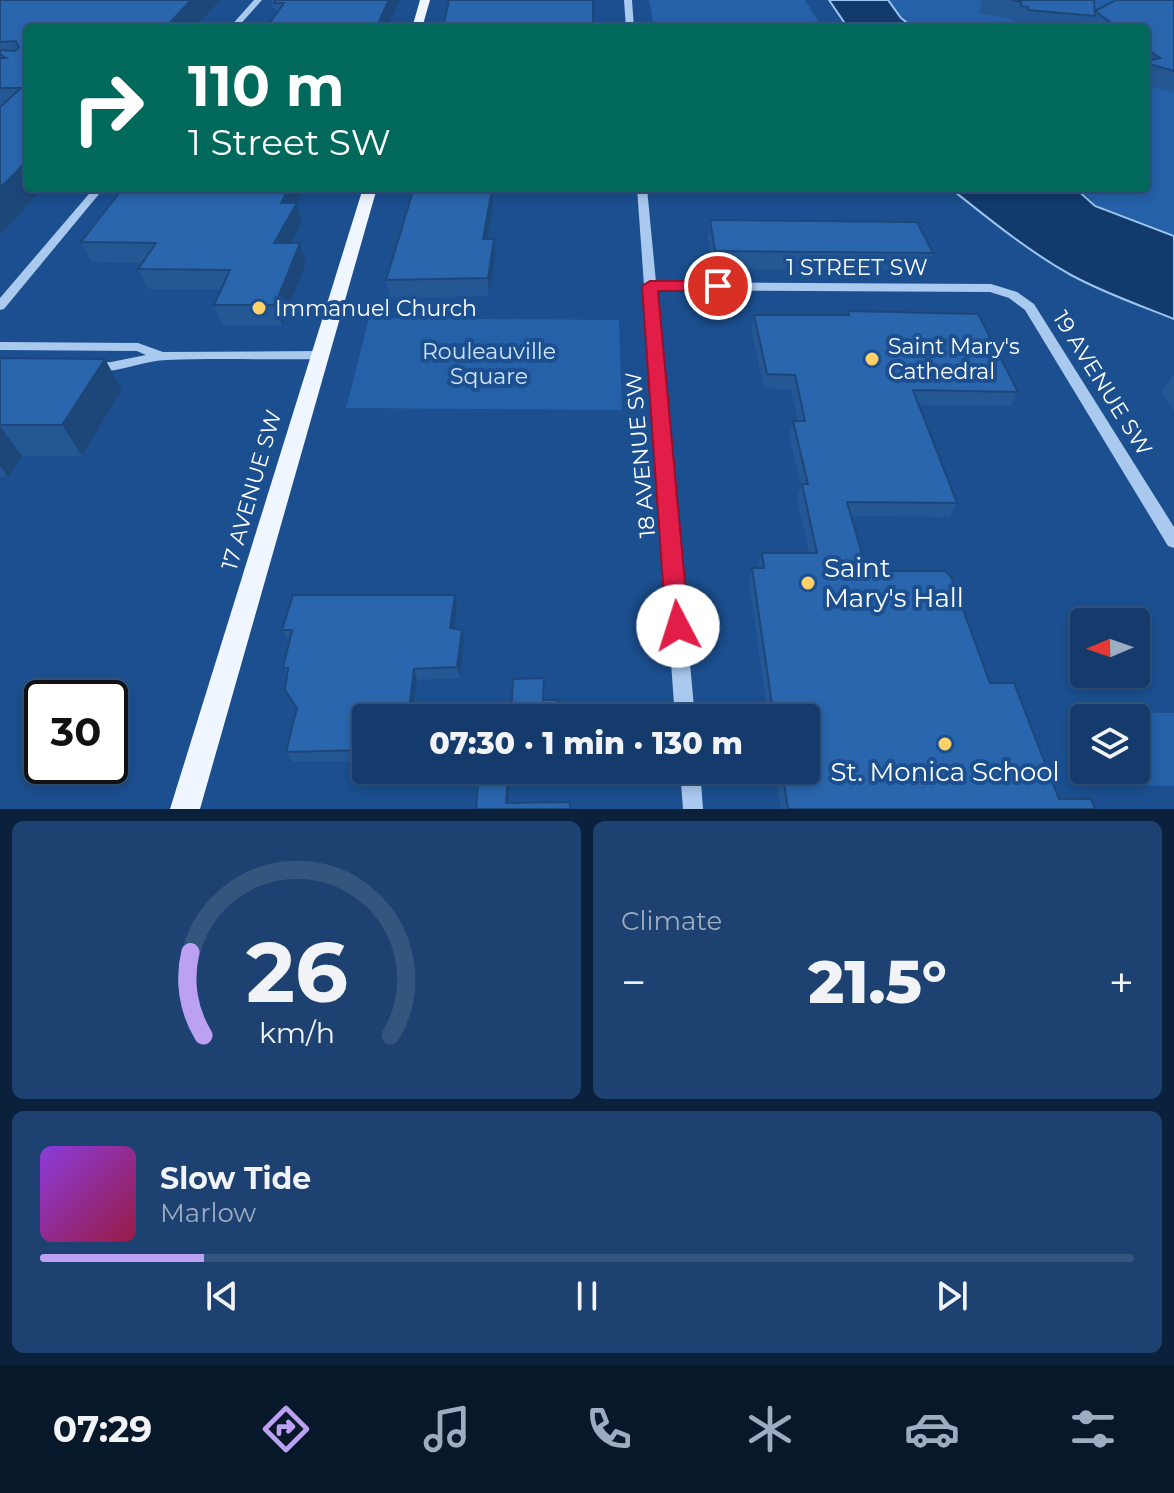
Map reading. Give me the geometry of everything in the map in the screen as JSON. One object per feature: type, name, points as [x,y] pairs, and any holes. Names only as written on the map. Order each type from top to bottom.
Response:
[{"type":"main road","points":[[418,24],[425,0]]},
{"type":"main road","name":"17 AVENUE SW","points":[[185,809],[369,192]]},
{"type":"street","points":[[237,24],[258,0]]},
{"type":"street","points":[[628,0],[630,24]]},
{"type":"street","points":[[0,306],[96,192]]},
{"type":"street","name":"18 AVENUE SW","points":[[642,192],[684,704]]},
{"type":"street","name":"1 STREET SW","points":[[650,286],[991,288],[1013,295]]},
{"type":"street","name":"19 AVENUE SW","points":[[1013,295],[1030,307],[1174,541]]},
{"type":"street","points":[[0,346],[138,347],[162,356]]},
{"type":"street","points":[[79,367],[111,367],[162,356],[320,355]]},
{"type":"street","points":[[691,784],[693,809]]},
{"type":"green space","points":[[649,0],[805,0],[820,24],[653,24]]},
{"type":"green space","points":[[889,0],[1174,0],[1174,235],[1096,205],[1082,192],[1150,192],[1150,24],[910,24]]},
{"type":"green space","name":"Rouleauville Square","points":[[369,318],[619,320],[622,410],[346,408]]},
{"type":"green space","points":[[1150,713],[1174,713],[1174,786],[1107,785],[1150,784]]},
{"type":"shaded area","points":[[829,0],[888,0],[909,24],[845,24]]},
{"type":"shaded area","points":[[955,192],[1079,192],[1095,206],[1174,236],[1174,319],[1071,275],[994,223]]},
{"type":"building","points":[[0,0],[191,0],[169,24],[24,24],[24,164],[0,188],[0,107],[21,88],[0,88],[0,58],[6,58],[0,50],[15,51],[19,48],[16,41],[0,42]]},
{"type":"building","points":[[276,0],[389,0],[378,24],[269,24],[284,3],[274,3]]},
{"type":"building","points":[[449,0],[593,0],[593,24],[444,24]]},
{"type":"building","points":[[1012,0],[1094,0],[1095,16],[1028,10],[1028,7],[1021,6],[1021,2]]},
{"type":"building","points":[[1116,0],[1174,0],[1174,71],[1150,64],[1150,60],[1160,58],[1150,51],[1150,24],[1113,24],[1095,11]]},
{"type":"building","points":[[120,192],[287,192],[281,203],[297,203],[274,243],[300,243],[275,305],[214,305],[230,270],[138,269],[156,243],[81,242]]},
{"type":"building","points":[[413,192],[491,192],[483,239],[494,239],[488,278],[386,280]]},
{"type":"building","points":[[710,220],[917,222],[933,253],[715,251]]},
{"type":"building","points":[[848,311],[978,314],[1018,392],[913,390],[957,503],[847,502],[864,561],[871,561],[875,571],[945,571],[951,577],[990,683],[1014,683],[1059,799],[1091,799],[1095,809],[788,809],[784,784],[820,784],[820,704],[772,704],[752,568],[764,568],[762,553],[817,553],[802,484],[808,484],[793,421],[805,421],[795,375],[767,374],[754,315],[849,315]]},
{"type":"building","points":[[0,358],[105,359],[62,425],[0,425]]},
{"type":"building","points":[[293,595],[455,595],[450,628],[462,630],[457,667],[414,669],[410,704],[352,704],[352,750],[286,752],[297,708],[285,690],[288,668],[283,668],[292,630],[282,630]]},
{"type":"building","points":[[544,678],[543,700],[558,700],[558,704],[512,704],[513,679]]},
{"type":"building","points":[[478,784],[507,784],[506,803],[570,802],[570,809],[476,809]]},
{"type":"place","name":"Immanuel Church","points":[[259,308]]},
{"type":"place","name":"Saint Mary's Cathedral","points":[[872,359]]},
{"type":"place","name":"Saint Mary's Hall","points":[[808,583]]},
{"type":"place","name":"St. Monica School","points":[[945,744]]},
{"type":"route","points":[[678,626],[650,286],[718,286]]}]
